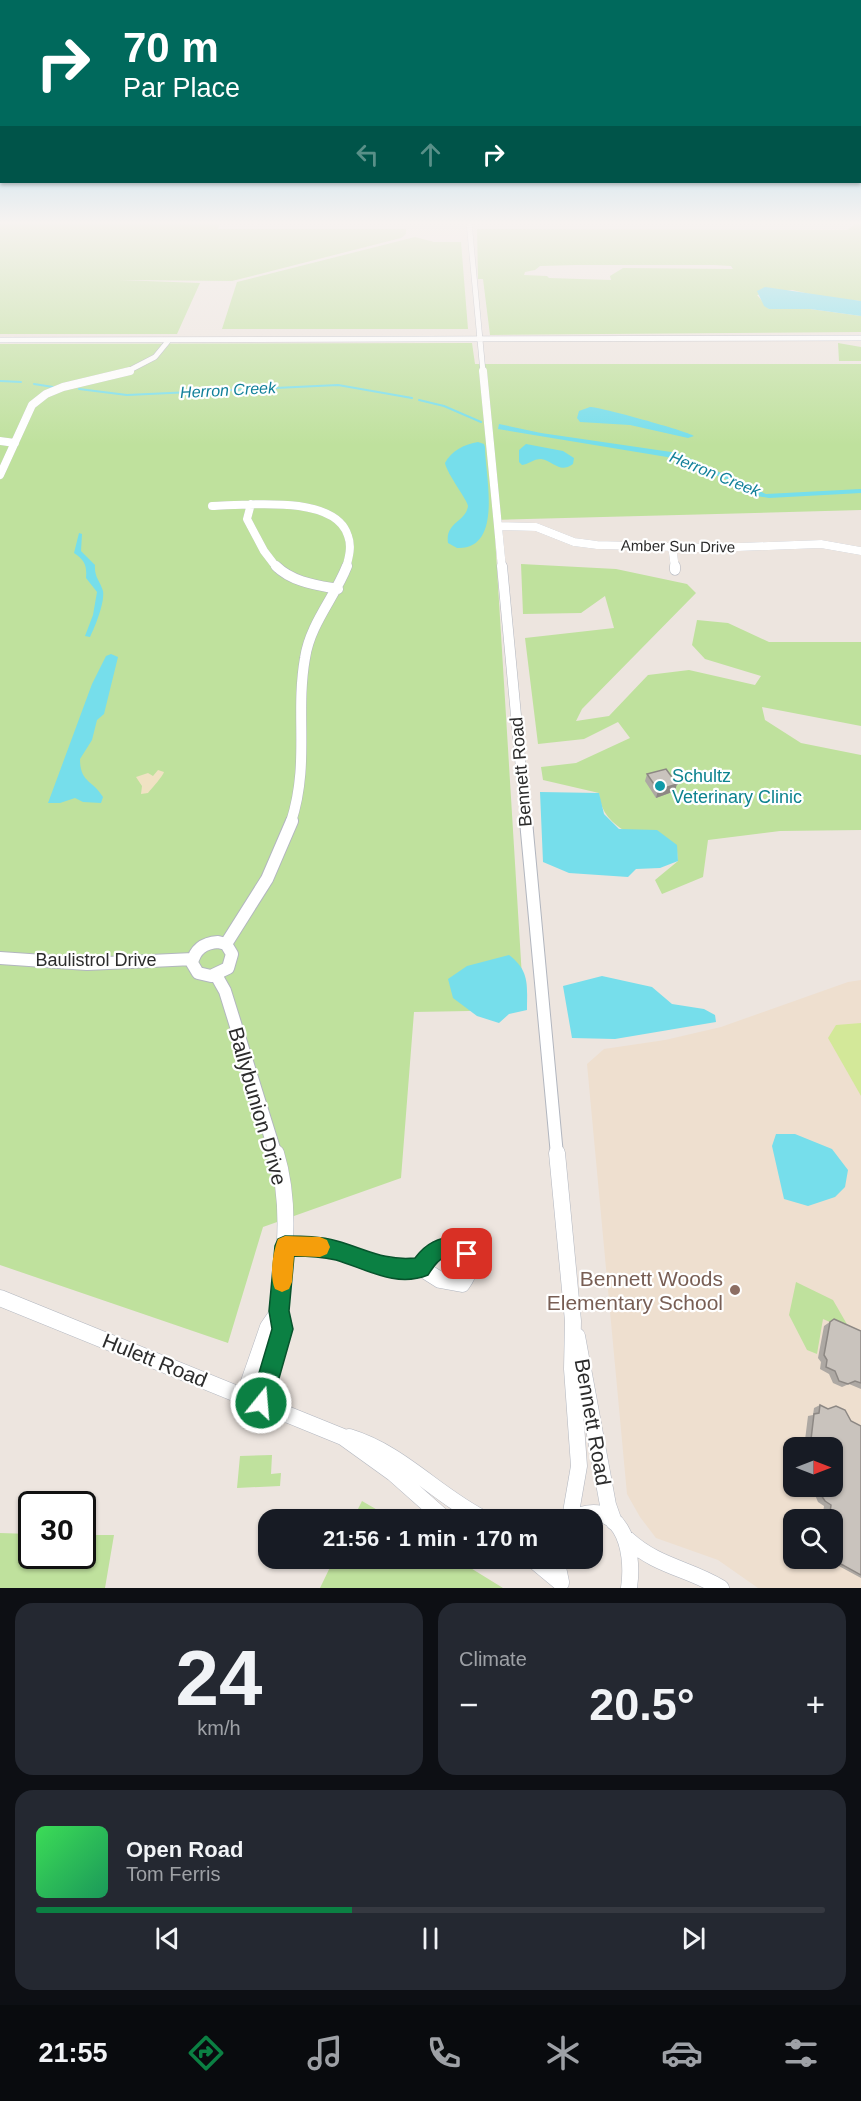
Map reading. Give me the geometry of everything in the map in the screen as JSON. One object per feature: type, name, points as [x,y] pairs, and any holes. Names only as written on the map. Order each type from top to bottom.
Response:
[{"type":"street","name":"Bennett Road","points":[[477,296],[573,1321],[572,1369],[579,1466],[572,1509]]},
{"type":"street","points":[[0,340],[861,338]]},
{"type":"street","points":[[0,475],[26,414],[38,400],[58,389],[112,378],[134,370],[146,364],[159,352],[165,340]]},
{"type":"street","points":[[0,441],[15,443]]},
{"type":"street","points":[[251,504],[248,519],[270,562],[286,577],[338,589]]},
{"type":"street","points":[[212,506],[291,505],[319,511],[339,520],[349,536],[350,551],[338,589],[308,642],[301,674],[303,760],[297,805],[278,859],[251,908],[226,944]]},
{"type":"street","name":"Amber Sun Drive","points":[[498,526],[536,527],[571,545],[712,548],[832,544],[861,551]]},
{"type":"street","points":[[672,546],[675,570]]},
{"type":"street","points":[[208,943],[226,944],[232,954],[228,968],[216,975],[204,976],[198,973],[194,968],[193,959],[197,949],[208,943]]},
{"type":"street","name":"Baulistrol Drive","points":[[0,958],[87,964],[193,959]]},
{"type":"street","name":"Ballybunion Drive","points":[[216,975],[225,991],[278,1161],[284,1198],[285,1246],[279,1311],[283,1329],[261,1403]]},
{"type":"street","points":[[285,1246],[316,1246],[338,1251],[380,1267],[421,1268]]},
{"type":"street","name":"Hulett Road","points":[[0,1298],[343,1437],[373,1445],[464,1509]]},
{"type":"street","name":"Ballybunion Drive","points":[[244,1396],[268,1327],[279,1311]]},
{"type":"street","name":"Bennett Road","points":[[573,1321],[608,1505],[614,1522]]},
{"type":"street","name":"Hulett Road","points":[[343,1437],[393,1473],[434,1509]]},
{"type":"street","points":[[603,1516],[614,1522],[640,1551],[663,1564],[691,1572],[721,1588]]},
{"type":"street","points":[[626,1538],[632,1563],[629,1588]]},
{"type":"street","points":[[544,1569],[563,1586]]},
{"type":"street","points":[[559,1569],[563,1586]]},
{"type":"shaded area","name":"Bennett Woods Elementary School","points":[[861,980],[861,1588],[758,1588],[718,1560],[656,1538],[640,1517],[627,1494],[587,1064],[604,1049],[665,1040],[721,1027],[848,982]]},
{"type":"green space","points":[[0,296],[194,296],[177,334],[0,334]]},
{"type":"green space","points":[[232,296],[465,296],[468,329],[222,329]]},
{"type":"green space","points":[[485,296],[758,296],[769,309],[810,309],[861,316],[861,332],[490,335]]},
{"type":"green space","points":[[819,296],[861,296],[861,301]]},
{"type":"green space","points":[[472,343],[475,364],[861,364],[861,510],[494,520],[524,1010],[414,1012],[401,1178],[263,1227],[228,1343],[0,1265],[0,344]]},
{"type":"green space","points":[[838,343],[861,347],[861,361],[839,361]]},
{"type":"green space","points":[[521,564],[616,569],[687,584],[696,593],[582,709],[576,721],[609,716],[648,675],[689,670],[755,685],[761,676],[705,659],[692,645],[697,620],[728,623],[769,642],[861,642],[861,726],[762,707],[765,720],[801,743],[861,755],[861,830],[780,831],[708,840],[703,877],[662,894],[655,880],[678,861],[677,851],[640,838],[617,826],[602,806],[599,793],[543,780],[541,767],[576,763],[630,738],[618,722],[584,739],[538,744],[525,638],[614,628],[605,596],[581,613],[523,614]]},
{"type":"green space","points":[[861,1023],[861,1096],[828,1038],[836,1025]]},
{"type":"green space","points":[[796,1282],[833,1300],[848,1326],[848,1330],[823,1319],[817,1354],[807,1350],[789,1315]]},
{"type":"green space","points":[[272,1455],[271,1474],[281,1473],[280,1486],[237,1488],[240,1456]]},
{"type":"green space","points":[[362,1501],[376,1509],[358,1509]]},
{"type":"green space","points":[[0,1533],[18,1534],[18,1569],[96,1569],[96,1535],[114,1535],[105,1588],[0,1588]]},
{"type":"green space","points":[[329,1569],[472,1569],[503,1588],[320,1588]]},
{"type":"sand","points":[[158,770],[164,772],[162,776],[148,793],[141,794],[142,786],[136,777],[148,773],[153,776]]},
{"type":"water","points":[[759,296],[827,296],[861,301],[861,316],[810,309],[769,309],[764,306]]},
{"type":"water","points":[[590,407],[676,429],[694,436],[688,438],[630,425],[580,422],[577,418],[579,411]]},
{"type":"water","points":[[499,424],[541,433],[678,453],[766,494],[861,489],[861,493],[769,498],[757,496],[734,482],[667,457],[498,429]]},
{"type":"water","points":[[478,442],[484,444],[485,447],[489,492],[487,524],[481,537],[472,545],[457,548],[448,543],[448,536],[452,526],[464,516],[468,506],[445,463],[459,449]]},
{"type":"water","points":[[526,444],[563,451],[574,458],[573,464],[564,468],[541,459],[522,465],[519,462],[519,450]]},
{"type":"water","points":[[79,533],[82,534],[81,551],[95,565],[96,576],[103,591],[101,608],[90,637],[85,636],[93,615],[97,592],[86,578],[86,567],[83,561],[74,553]]},
{"type":"water","points":[[111,654],[118,657],[104,714],[97,720],[92,740],[80,759],[82,773],[103,797],[101,803],[83,802],[75,798],[60,803],[48,803],[92,684],[106,656]]},
{"type":"water","points":[[540,792],[599,793],[604,814],[619,829],[657,830],[677,845],[678,861],[660,868],[636,869],[628,877],[569,873],[543,862]]},
{"type":"water","points":[[509,955],[521,967],[526,979],[527,1010],[509,1014],[499,1023],[477,1016],[453,998],[448,979],[467,966]]},
{"type":"water","points":[[602,976],[652,987],[672,1004],[704,1009],[715,1015],[716,1022],[615,1039],[572,1038],[563,986]]},
{"type":"water","points":[[776,1134],[795,1134],[832,1149],[848,1170],[845,1187],[835,1197],[808,1206],[784,1199],[772,1146]]},
{"type":"building","points":[[666,769],[677,784],[658,790],[647,774]]},
{"type":"building","points":[[834,1319],[861,1331],[861,1383],[855,1381],[848,1384],[839,1381],[835,1371],[826,1367],[827,1360],[824,1355],[830,1322]]},
{"type":"building","points":[[820,1405],[828,1409],[836,1406],[845,1410],[851,1421],[861,1426],[861,1575],[843,1565],[843,1509],[830,1509],[831,1505],[822,1497],[843,1497],[843,1437],[811,1437],[814,1414],[819,1413]]},
{"type":"waterway","name":"Herron Creek","points":[[0,381],[21,382]]},
{"type":"waterway","name":"Herron Creek","points":[[34,384],[53,387]]},
{"type":"waterway","name":"Herron Creek","points":[[79,389],[127,395],[338,385],[412,398]]},
{"type":"waterway","name":"Herron Creek","points":[[419,400],[444,406],[481,422]]},
{"type":"slow traffic","points":[[282,1282],[285,1246],[320,1247]]},
{"type":"place","name":"Schultz Veterinary Clinic","points":[[660,786]]},
{"type":"place","name":"Bennett Woods Elementary School","points":[[735,1290]]},
{"type":"route","points":[[261,1403],[283,1329],[279,1311],[285,1246],[316,1246],[338,1251],[380,1267],[402,1269],[421,1268],[428,1257],[440,1248],[456,1246],[467,1254]]}]
